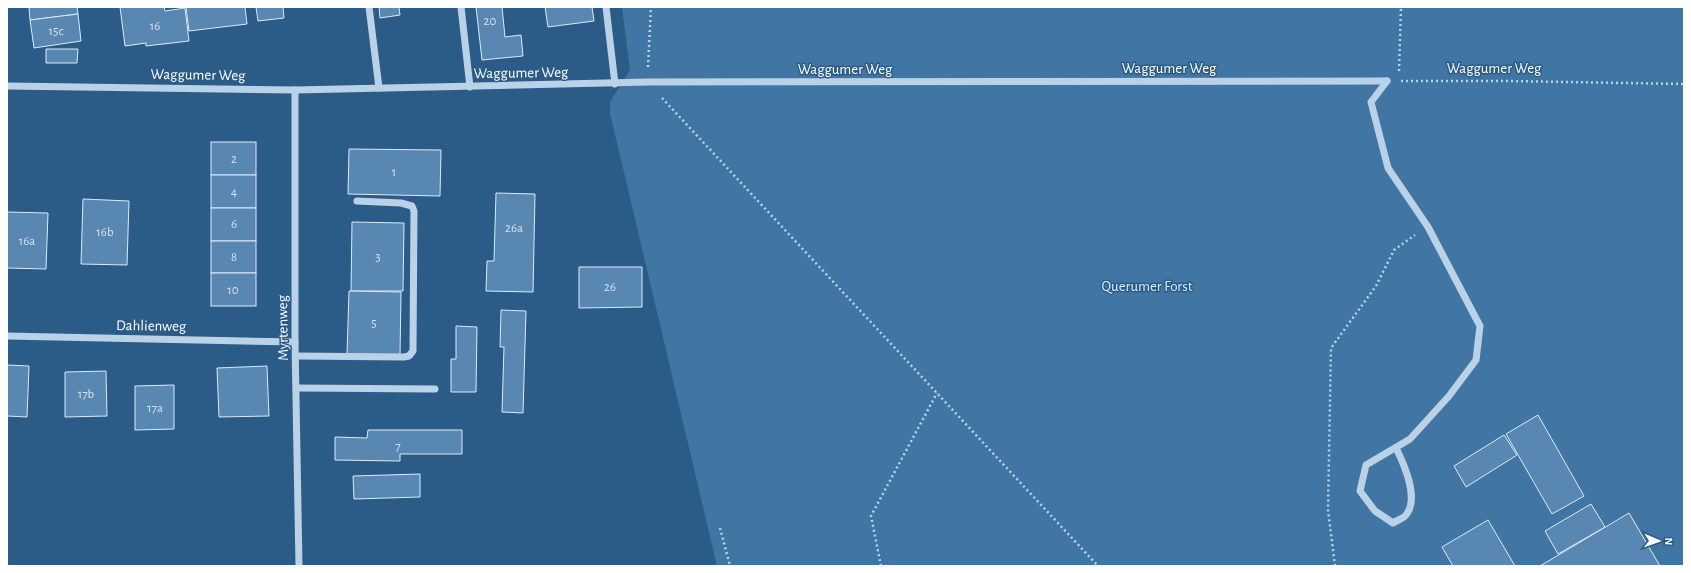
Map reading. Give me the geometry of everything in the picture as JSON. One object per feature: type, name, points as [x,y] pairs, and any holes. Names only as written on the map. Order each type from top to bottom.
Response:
[{"type":"street","points":[[369,7],[379,88]]},
{"type":"street","points":[[461,7],[470,87]]},
{"type":"street","points":[[606,7],[615,84]]},
{"type":"street","points":[[1387,81],[1371,102],[1388,168],[1428,227],[1480,326],[1476,360],[1449,396],[1410,439],[1366,465],[1360,491],[1375,511],[1393,523],[1405,516],[1411,502],[1408,472],[1396,448]]},
{"type":"street","name":"Waggumer Weg","points":[[7,86],[295,90],[615,84],[648,82],[1387,81]]},
{"type":"street","name":"Myrtenweg","points":[[295,90],[295,342],[299,566]]},
{"type":"street","points":[[296,356],[404,357],[409,356],[413,351],[414,211],[412,206],[401,203],[357,201]]},
{"type":"street","name":"Dahlienweg","points":[[7,336],[295,342]]},
{"type":"street","points":[[296,388],[435,389]]},
{"type":"path","points":[[651,7],[648,82],[1098,566]]},
{"type":"path","points":[[1387,81],[1399,72],[1401,7]]},
{"type":"path","name":"Waggumer Weg","points":[[1387,81],[1507,81],[1684,84]]},
{"type":"path","points":[[1335,566],[1328,510],[1331,348],[1376,286],[1394,250],[1428,227]]},
{"type":"path","points":[[881,566],[871,516],[937,393]]},
{"type":"path","points":[[720,528],[730,566]]},
{"type":"green space","name":"Querumer Forst","points":[[622,7],[1684,7],[1684,566],[717,566],[610,113],[610,102],[630,70]]},
{"type":"building","points":[[29,7],[77,7],[78,14],[30,20]]},
{"type":"building","points":[[120,7],[164,7],[165,11],[185,8],[189,41],[146,46],[146,43],[125,46]]},
{"type":"building","points":[[186,7],[245,7],[247,24],[189,31]]},
{"type":"building","points":[[256,7],[283,7],[284,18],[258,21]]},
{"type":"building","points":[[379,7],[399,7],[400,15],[380,18]]},
{"type":"building","points":[[476,7],[502,7],[505,37],[521,35],[523,56],[482,60]]},
{"type":"building","points":[[545,7],[592,7],[594,21],[548,27]]},
{"type":"building","points":[[78,14],[81,41],[34,48],[30,20]]},
{"type":"building","points":[[46,49],[78,49],[77,63],[46,63]]},
{"type":"building","points":[[211,142],[256,142],[256,175],[211,175]]},
{"type":"building","points":[[349,149],[441,150],[440,196],[348,194]]},
{"type":"building","points":[[211,175],[256,175],[256,208],[211,208]]},
{"type":"building","points":[[496,193],[535,194],[533,292],[486,291],[487,261],[494,261]]},
{"type":"building","points":[[83,199],[129,201],[127,265],[81,264]]},
{"type":"building","points":[[211,208],[256,208],[256,241],[211,241]]},
{"type":"building","points":[[7,212],[48,213],[46,269],[7,268]]},
{"type":"building","points":[[352,222],[404,223],[403,291],[351,291]]},
{"type":"building","points":[[211,241],[256,241],[256,273],[211,273]]},
{"type":"building","points":[[579,267],[642,267],[642,307],[579,308]]},
{"type":"building","points":[[211,273],[256,273],[256,306],[211,306]]},
{"type":"building","points":[[349,291],[401,292],[400,355],[347,354]]},
{"type":"building","points":[[501,310],[526,311],[523,413],[502,412],[504,347],[500,347]]},
{"type":"building","points":[[456,326],[477,327],[476,392],[451,392],[451,359],[456,359]]},
{"type":"building","points":[[7,365],[29,366],[27,417],[7,416]]},
{"type":"building","points":[[267,366],[269,416],[219,417],[217,368]]},
{"type":"building","points":[[106,371],[107,416],[65,417],[65,372]]},
{"type":"building","points":[[174,385],[174,429],[135,430],[135,386]]},
{"type":"building","points":[[1538,415],[1584,496],[1552,514],[1506,434]]},
{"type":"building","points":[[368,430],[462,430],[462,454],[400,454],[400,461],[335,460],[335,437],[367,438]]},
{"type":"building","points":[[1504,435],[1517,455],[1466,487],[1454,466]]},
{"type":"building","points":[[420,474],[420,497],[354,499],[353,476]]},
{"type":"building","points":[[1591,504],[1605,527],[1558,554],[1545,531]]},
{"type":"building","points":[[1629,513],[1660,566],[1540,566]]},
{"type":"building","points":[[1488,520],[1515,566],[1453,566],[1442,547]]}]
